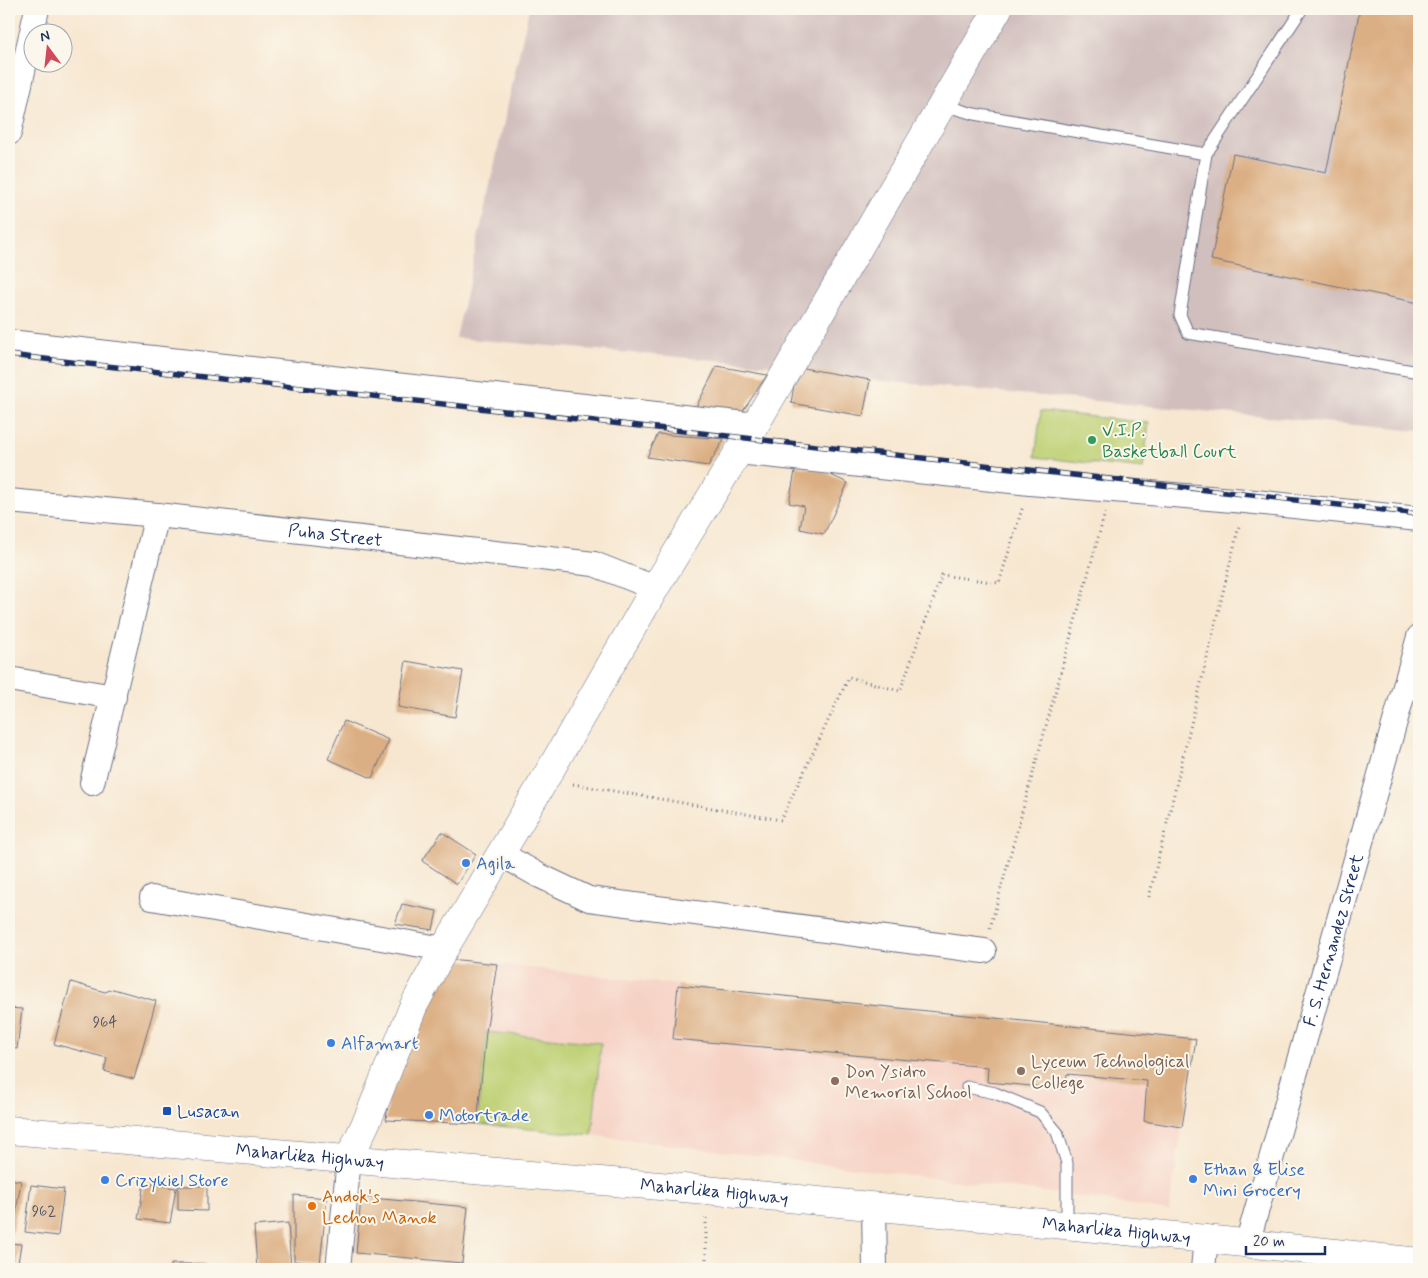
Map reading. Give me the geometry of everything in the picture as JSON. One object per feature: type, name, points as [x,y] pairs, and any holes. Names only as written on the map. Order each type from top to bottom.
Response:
[{"type":"main road","points":[[349,1159],[370,1114],[413,1007],[444,949],[655,588],[755,425],[998,9]]},
{"type":"main road","name":"Maharlika Highway","points":[[9,1130],[706,1190],[1419,1262]]},
{"type":"street","points":[[9,133],[37,9]]},
{"type":"street","points":[[9,342],[755,425]]},
{"type":"street","points":[[738,452],[1030,483],[1245,501],[1419,519]]},
{"type":"street","name":"Puha Street","points":[[9,501],[157,515],[594,564],[655,588]]},
{"type":"street","points":[[92,782],[157,515]]},
{"type":"street","name":"F. S. Hernandez Street","points":[[1247,1244],[1419,637]]},
{"type":"street","points":[[9,679],[114,696]]},
{"type":"street","points":[[501,854],[538,875],[589,899],[984,951]]},
{"type":"street","points":[[152,898],[444,949]]},
{"type":"street","points":[[338,1269],[349,1159]]},
{"type":"street","points":[[874,1206],[875,1269]]},
{"type":"street","points":[[1203,1269],[1206,1239]]},
{"type":"lane","points":[[1302,9],[1206,154],[1180,315],[1188,333],[1419,372]]},
{"type":"lane","points":[[943,105],[974,114],[1206,154]]},
{"type":"lane","points":[[967,1087],[995,1093],[1040,1112],[1057,1132],[1067,1163],[1067,1226]]},
{"type":"path","points":[[545,779],[781,820],[849,677],[900,691],[942,575],[999,583],[1030,483]]},
{"type":"path","points":[[984,951],[1111,490]]},
{"type":"path","points":[[1150,897],[1245,501]]},
{"type":"path","points":[[706,1190],[706,1269]]},
{"type":"shaded area","points":[[529,9],[1419,9],[1419,431],[870,380],[797,367],[456,338]]},
{"type":"shaded area","name":"Don Ysidro Memorial School","points":[[497,964],[678,985],[1196,1039],[1169,1211],[1067,1195],[592,1135],[477,1124],[486,1032]]},
{"type":"green space","name":"V.I.P. Basketball Court","points":[[1041,411],[1149,423],[1143,469],[1035,457]]},
{"type":"green space","points":[[486,1032],[601,1043],[592,1135],[477,1124]]},
{"type":"building","points":[[1360,9],[1419,9],[1419,303],[1211,260],[1233,154],[1326,173]]},
{"type":"building","points":[[717,366],[767,375],[739,417],[696,407]]},
{"type":"building","points":[[797,367],[870,380],[863,416],[791,403]]},
{"type":"building","points":[[658,434],[724,439],[708,466],[647,457]]},
{"type":"building","points":[[796,466],[822,471],[848,483],[824,534],[800,529],[804,506],[789,503]]},
{"type":"building","points":[[406,661],[463,671],[455,717],[398,707]]},
{"type":"building","points":[[344,721],[389,740],[372,778],[328,759]]},
{"type":"building","points":[[442,832],[476,854],[457,884],[422,861]]},
{"type":"building","points":[[402,904],[437,911],[433,930],[395,924]]},
{"type":"building","points":[[450,959],[497,964],[486,1032],[477,1124],[386,1120],[388,1104],[382,1083]]},
{"type":"building","points":[[71,982],[105,992],[113,989],[156,1001],[134,1079],[104,1071],[107,1058],[54,1044]]},
{"type":"building","points":[[678,985],[1196,1039],[1182,1127],[1144,1121],[1147,1081],[1067,1074],[1065,1089],[987,1082],[988,1067],[673,1039]]},
{"type":"building","points":[[9,1008],[22,1009],[17,1049],[9,1047]]},
{"type":"building","points":[[9,1179],[21,1181],[13,1232],[9,1232]]},
{"type":"building","points":[[144,1183],[176,1188],[170,1223],[138,1219]]},
{"type":"building","points":[[31,1185],[64,1189],[58,1236],[25,1232]]},
{"type":"building","points":[[178,1186],[207,1186],[207,1211],[178,1210]]},
{"type":"building","points":[[294,1195],[327,1198],[320,1264],[294,1261]]},
{"type":"building","points":[[361,1197],[468,1207],[462,1263],[356,1253]]},
{"type":"building","points":[[288,1223],[291,1269],[257,1269],[254,1226]]},
{"type":"building","points":[[9,1243],[21,1244],[17,1269],[9,1269]]},
{"type":"building","points":[[171,1264],[205,1264],[205,1269],[171,1269]]},
{"type":"railway","points":[[9,355],[1419,514]]},
{"type":"place","name":"V.I.P. Basketball Court","points":[[1092,440]]},
{"type":"place","name":"Agila","points":[[466,863]]},
{"type":"place","name":"Alfamart","points":[[331,1043]]},
{"type":"place","name":"Lyceum Technological College","points":[[1021,1071]]},
{"type":"place","name":"Don Ysidro Memorial School","points":[[835,1081]]},
{"type":"place","name":"Lusacan","points":[[167,1111]]},
{"type":"place","name":"Motortrade","points":[[429,1115]]},
{"type":"place","name":"Ethan & Elise Mini Grocery","points":[[1193,1179]]},
{"type":"place","name":"Crizykiel Store","points":[[105,1180]]},
{"type":"place","name":"Andok's Lechon Manok","points":[[312,1206]]}]
